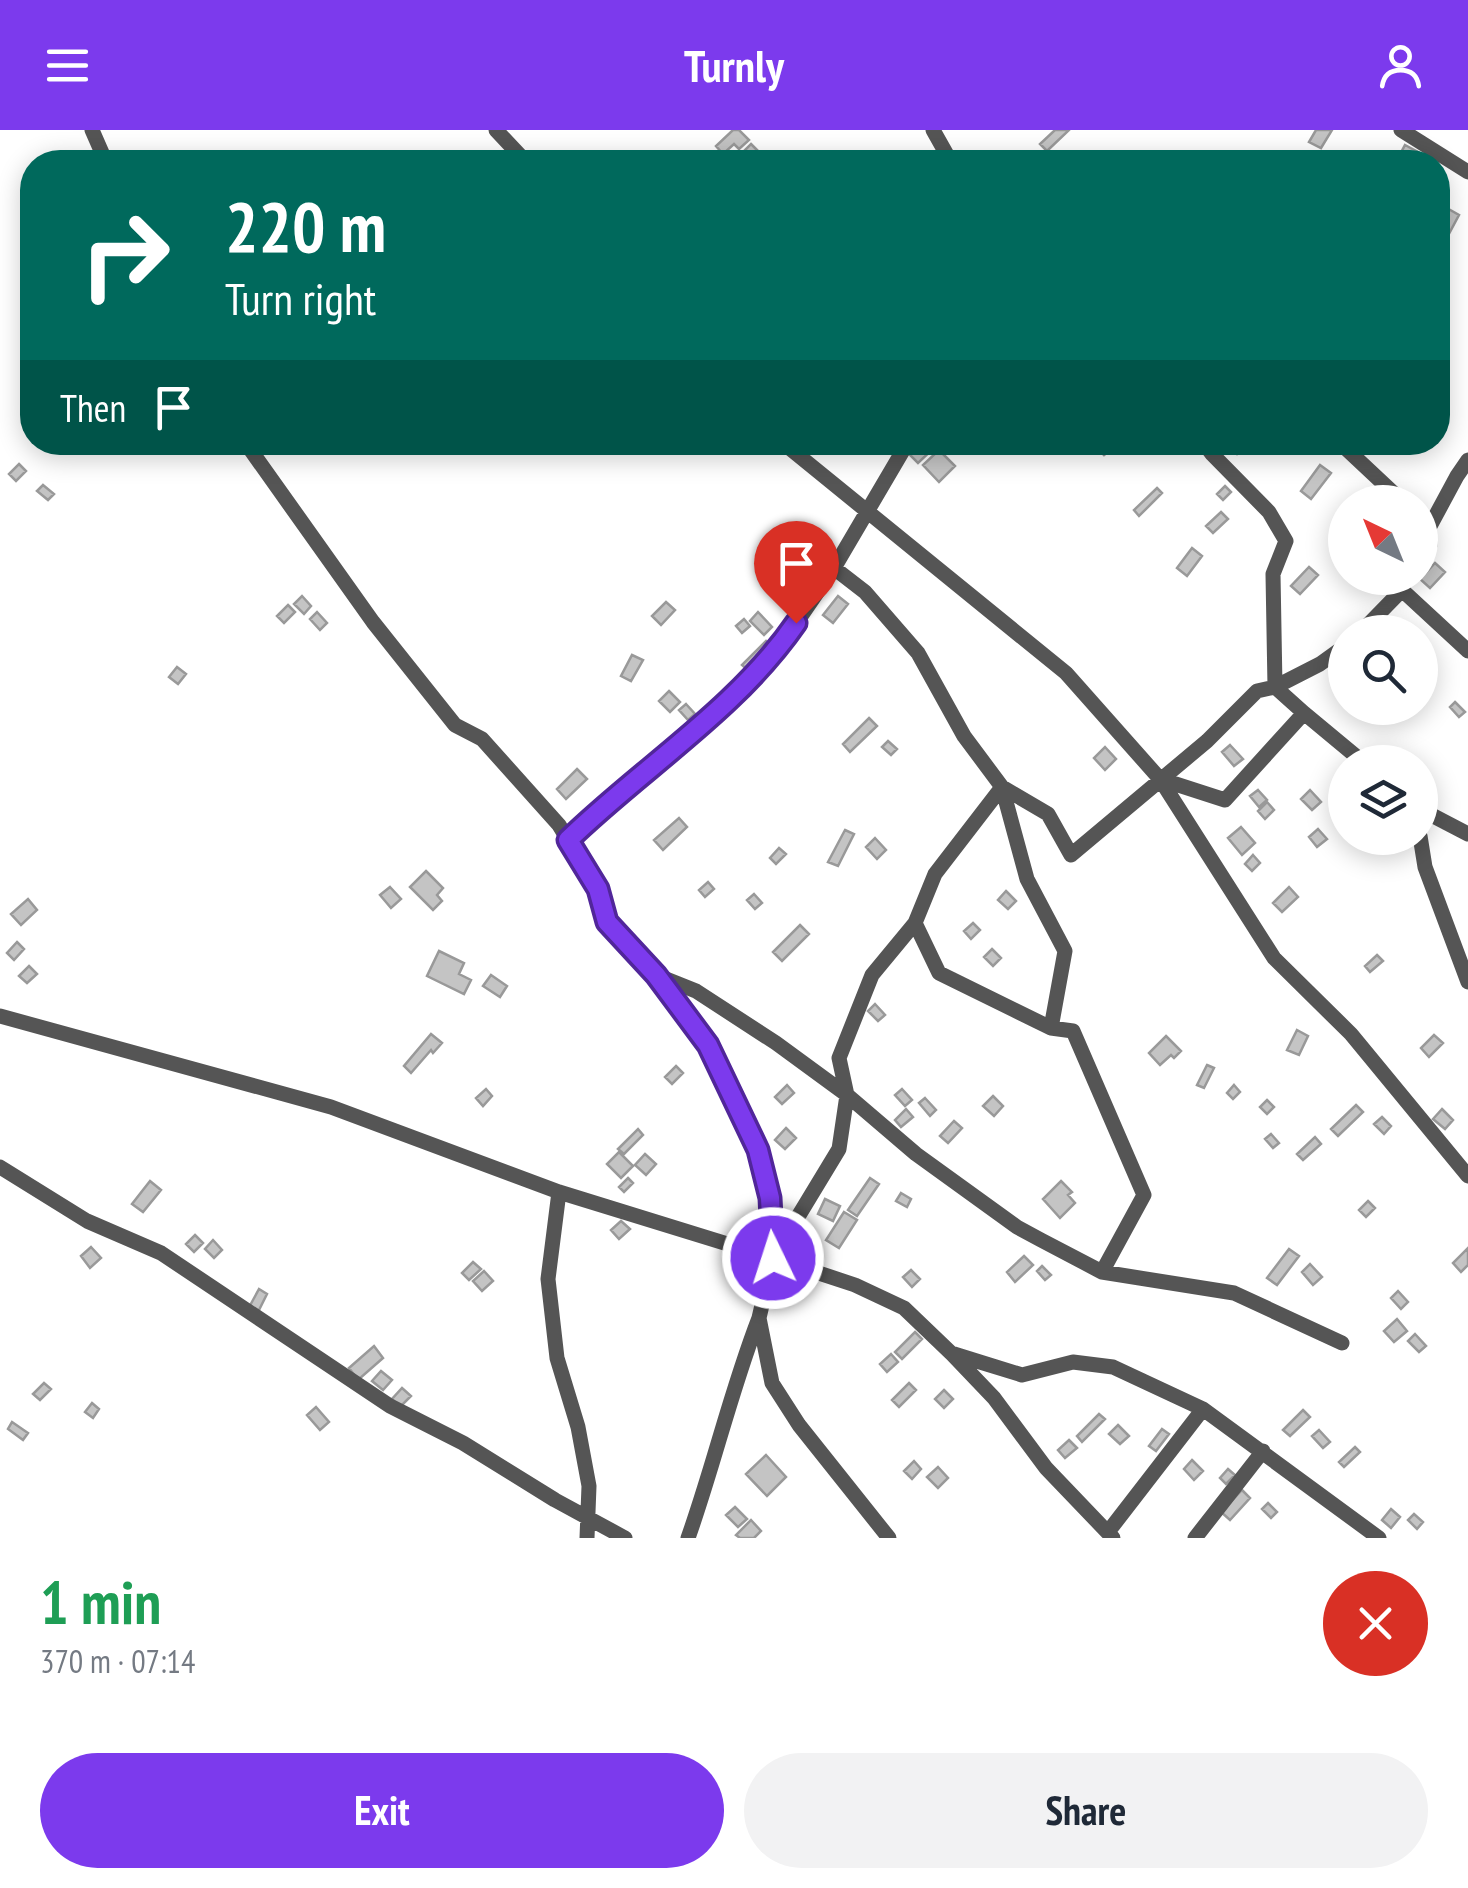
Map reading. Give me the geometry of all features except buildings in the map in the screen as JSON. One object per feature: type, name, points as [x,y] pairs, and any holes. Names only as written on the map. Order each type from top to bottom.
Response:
[{"type":"street","points":[[496,130],[515,150]]},
{"type":"street","points":[[1402,130],[1433,150]]},
{"type":"street","points":[[254,455],[372,622],[455,725],[482,739],[558,825],[598,889],[607,922],[656,975],[708,1045],[758,1150],[770,1198],[773,1258],[759,1318],[688,1538]]},
{"type":"street","points":[[798,455],[1066,674],[1160,779],[1274,958],[1351,1034],[1468,1176]]},
{"type":"street","points":[[568,840],[711,716],[777,651],[834,568],[900,455]]},
{"type":"street","points":[[1213,455],[1269,512],[1286,541],[1273,574],[1275,687],[1343,745]]},
{"type":"street","points":[[1353,455],[1385,485]]},
{"type":"street","points":[[1438,503],[1468,460]]},
{"type":"street","points":[[834,568],[865,592],[918,653],[964,736],[1002,787],[1026,879],[1065,951],[1051,1028]]},
{"type":"street","points":[[1378,615],[1396,595]]},
{"type":"street","points":[[1416,595],[1468,651]]},
{"type":"street","points":[[1002,787],[1048,814],[1071,855],[1208,740],[1258,691],[1275,687],[1328,658]]},
{"type":"street","points":[[1160,779],[1225,800],[1304,713]]},
{"type":"street","points":[[773,1258],[839,1149],[847,1095],[840,1058],[872,975],[915,923],[935,874],[1002,787]]},
{"type":"street","points":[[1438,818],[1468,834]]},
{"type":"street","points":[[1423,855],[1468,982]]},
{"type":"street","points":[[915,923],[940,973],[1051,1028],[1073,1032],[1144,1196],[1102,1272]]},
{"type":"street","points":[[656,975],[696,990],[776,1043],[847,1095],[916,1154],[1018,1227],[1102,1272],[1234,1293],[1342,1343]]},
{"type":"street","points":[[0,1016],[332,1107],[560,1192],[855,1285],[904,1308],[952,1354],[994,1398],[1046,1468],[1111,1535],[1204,1410]]},
{"type":"street","points":[[0,1167],[87,1221],[161,1253],[390,1406],[463,1443],[625,1538]]},
{"type":"street","points":[[560,1192],[548,1278],[557,1358],[578,1427],[589,1486],[586,1538]]},
{"type":"street","points":[[759,1318],[772,1383],[799,1424],[889,1538]]},
{"type":"street","points":[[952,1354],[1022,1375],[1073,1362],[1112,1367],[1204,1410],[1379,1538]]},
{"type":"street","points":[[1195,1538],[1263,1451]]},
{"type":"street","points":[[586,1517],[601,1538]]},
{"type":"route","points":[[773,1258],[770,1198],[758,1150],[708,1045],[656,975],[607,922],[598,889],[568,840],[711,716],[777,651],[796,623]]}]
